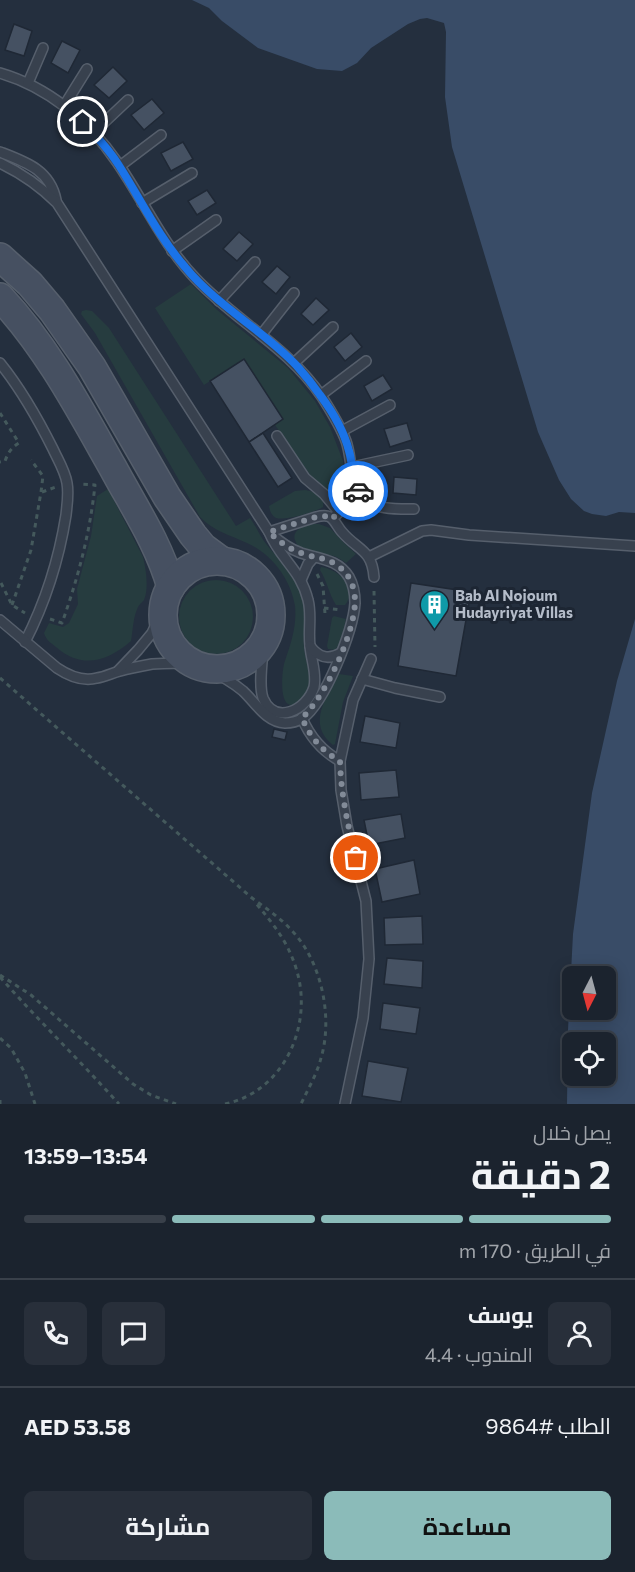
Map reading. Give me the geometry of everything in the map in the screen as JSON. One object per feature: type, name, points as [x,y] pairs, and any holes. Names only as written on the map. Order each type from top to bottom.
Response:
[{"type":"main road","points":[[0,257],[30,284],[59,320],[92,367],[167,497],[198,541],[222,561]]},
{"type":"main road","points":[[0,297],[47,355],[66,384],[147,530],[166,571],[166,632],[170,642],[185,658],[200,666],[214,669],[234,666],[251,657],[269,632],[271,608],[265,590],[255,576],[245,568],[234,564],[210,561],[193,567],[178,578],[167,599]]},
{"type":"lane","points":[[28,83],[43,48]]},
{"type":"lane","points":[[64,106],[87,69]]},
{"type":"lane","points":[[0,73],[28,83],[64,106],[93,134],[120,166],[172,251],[196,280],[294,363],[321,396],[342,431],[349,451],[355,485],[361,496],[371,504],[394,509],[414,509]]},
{"type":"lane","points":[[93,134],[128,100]]},
{"type":"lane","points":[[120,166],[161,135]]},
{"type":"lane","points":[[0,152],[30,164],[43,174],[52,187],[57,203]]},
{"type":"lane","points":[[0,163],[15,170],[41,188],[57,203],[269,532],[276,547],[301,580],[309,607],[310,644],[315,678],[312,693],[298,709],[286,712],[273,710],[268,706],[262,694],[264,642]]},
{"type":"lane","points":[[0,172],[15,170]]},
{"type":"lane","points":[[142,203],[192,173]]},
{"type":"lane","points":[[172,251],[216,220]]},
{"type":"lane","points":[[219,301],[255,261]]},
{"type":"lane","points":[[261,334],[294,293]]},
{"type":"lane","points":[[294,363],[333,327]]},
{"type":"lane","points":[[321,396],[366,361]]},
{"type":"lane","points":[[0,363],[42,428],[68,485],[61,543],[36,619],[25,642]]},
{"type":"lane","points":[[342,431],[390,405]]},
{"type":"lane","points":[[277,436],[305,478],[324,494],[339,512]]},
{"type":"lane","points":[[352,467],[408,455]]},
{"type":"lane","points":[[332,519],[359,492]]},
{"type":"lane","points":[[269,532],[316,517],[327,516],[369,557],[374,577]]},
{"type":"lane","points":[[369,557],[422,531],[431,530],[469,535],[635,546]]},
{"type":"lane","points":[[0,620],[66,674],[91,679],[151,664],[172,663],[200,666],[218,674],[238,688],[272,719],[290,723],[302,718],[316,703],[341,653],[355,603],[350,578],[338,566],[322,558],[294,550],[269,532]]},
{"type":"lane","points":[[301,580],[314,557]]},
{"type":"lane","points":[[118,671],[152,633],[167,599]]},
{"type":"lane","points":[[310,644],[316,654],[322,656],[336,656],[341,653]]},
{"type":"lane","points":[[345,1104],[363,1018],[369,959],[366,901],[341,790],[340,761],[353,700],[371,659]]},
{"type":"lane","points":[[362,679],[440,697]]},
{"type":"lane","points":[[302,718],[317,743],[340,761]]},
{"type":"path","points":[[0,413],[19,443],[11,448],[4,462],[0,462]]},
{"type":"path","points":[[12,605],[31,550],[41,492],[43,476],[31,460]]},
{"type":"path","points":[[45,623],[48,618],[62,623],[87,539],[95,485],[77,484]]},
{"type":"path","points":[[41,492],[57,486]]},
{"type":"path","points":[[371,659],[375,646],[374,577]]},
{"type":"path","points":[[1,583],[12,605],[26,614]]},
{"type":"path","points":[[0,678],[252,898],[280,919],[301,941],[319,976],[326,1023],[322,1056],[301,1104]]},
{"type":"path","points":[[225,1104],[248,1095],[273,1077],[290,1054],[302,1013],[300,981],[296,966],[281,933],[252,898]]},
{"type":"path","points":[[0,976],[36,1018],[82,1063],[119,1104]]},
{"type":"path","points":[[0,976],[32,996],[134,1084],[151,1095],[176,1104]]},
{"type":"path","points":[[0,1038],[11,1048],[26,1073],[35,1104]]},
{"type":"green space","points":[[191,284],[216,309],[288,368],[315,401],[330,427],[343,461],[344,481],[341,490],[327,490],[315,482],[275,425],[283,419],[244,359],[204,385],[155,308]]},
{"type":"green space","points":[[86,310],[92,311],[109,328],[236,526],[250,518],[265,542],[297,582],[304,602],[304,647],[310,674],[310,687],[303,699],[296,704],[287,703],[282,688],[284,664],[292,638],[295,616],[293,596],[285,578],[272,561],[256,548],[216,529],[200,517],[95,333],[81,314]]},
{"type":"green space","points":[[108,489],[143,557],[146,590],[144,600],[138,606],[135,615],[131,641],[104,658],[75,659],[49,641],[44,633],[49,623],[63,627],[69,623],[78,604],[77,589],[91,536],[97,496]]},
{"type":"green space","points":[[305,490],[321,496],[323,507],[280,519],[272,514],[269,506],[295,491]]},
{"type":"green space","points":[[309,524],[319,524],[330,528],[356,554],[346,563],[334,556],[312,552],[297,545],[294,536],[300,528]]},
{"type":"green space","points":[[321,567],[334,572],[345,581],[350,593],[345,605],[336,605],[320,570]]},
{"type":"green space","points":[[216,580],[230,583],[242,591],[250,603],[253,617],[250,631],[242,643],[230,651],[216,654],[202,651],[190,643],[182,631],[179,617],[182,603],[190,591],[202,583]]},
{"type":"green space","points":[[334,616],[346,619],[340,644],[335,650],[328,649],[327,646]]},
{"type":"green space","points":[[339,674],[353,676],[343,702],[333,745],[325,737],[320,719],[321,710]]},
{"type":"water","points":[[192,0],[635,0],[635,513],[619,512],[606,516],[584,511],[571,499],[559,480],[538,432],[452,147],[445,97],[446,32],[444,23],[427,18],[420,19],[408,24],[371,48],[357,63],[342,71],[317,69],[258,48],[222,21],[209,8]]},
{"type":"water","points":[[635,619],[635,1104],[567,1104],[567,1086],[616,1086],[616,1032],[568,1032],[569,1020],[616,1020],[616,966],[571,966],[573,934],[592,793],[617,681]]},
{"type":"building","points":[[14,24],[32,31],[24,56],[5,50]]},
{"type":"building","points":[[62,41],[80,50],[68,73],[51,63]]},
{"type":"building","points":[[113,67],[127,81],[109,98],[94,85]]},
{"type":"building","points":[[152,99],[164,113],[144,130],[131,115]]},
{"type":"building","points":[[183,142],[193,159],[171,171],[161,153]]},
{"type":"building","points":[[207,190],[216,203],[197,215],[188,201]]},
{"type":"building","points":[[239,232],[253,244],[237,261],[223,249]]},
{"type":"building","points":[[277,266],[290,277],[276,294],[262,282]]},
{"type":"building","points":[[316,298],[329,310],[313,325],[301,314]]},
{"type":"building","points":[[351,333],[362,347],[345,361],[334,347]]},
{"type":"building","points":[[244,359],[283,419],[249,442],[210,381]]},
{"type":"building","points":[[383,375],[392,389],[372,401],[364,386]]},
{"type":"building","points":[[407,423],[412,440],[390,447],[384,429]]},
{"type":"building","points":[[263,433],[292,478],[278,487],[249,442]]},
{"type":"building","points":[[394,477],[417,479],[416,495],[393,493]]},
{"type":"building","name":"Bab Al Nojoum Hudayriyat Villas","points":[[411,583],[471,592],[456,676],[398,666]]},
{"type":"building","points":[[365,716],[400,723],[396,748],[360,742]]},
{"type":"building","points":[[274,729],[287,732],[285,740],[272,737]]},
{"type":"building","points":[[396,770],[399,797],[361,800],[359,773]]},
{"type":"building","points":[[401,814],[405,838],[369,845],[364,820]]},
{"type":"building","points":[[414,860],[420,894],[382,902],[375,869]]},
{"type":"building","points":[[422,916],[423,944],[385,945],[384,918]]},
{"type":"building","points":[[387,958],[423,961],[422,988],[384,984]]},
{"type":"building","points":[[383,1003],[420,1008],[416,1034],[380,1029]]},
{"type":"building","points":[[368,1061],[408,1068],[401,1102],[362,1096]]},
{"type":"way so far","points":[[356,858],[347,826],[341,790],[340,761],[317,743],[302,718],[316,703],[341,653],[355,603],[353,587],[345,571],[331,561],[294,550],[269,532],[316,517],[327,516],[332,519],[358,491]]},
{"type":"place","name":"Bab Al Nojoum Hudayriyat Villas","points":[[434,630]]},
{"type":"route","points":[[83,122],[117,161],[172,251],[196,280],[294,363],[321,396],[346,441],[358,491]]}]
